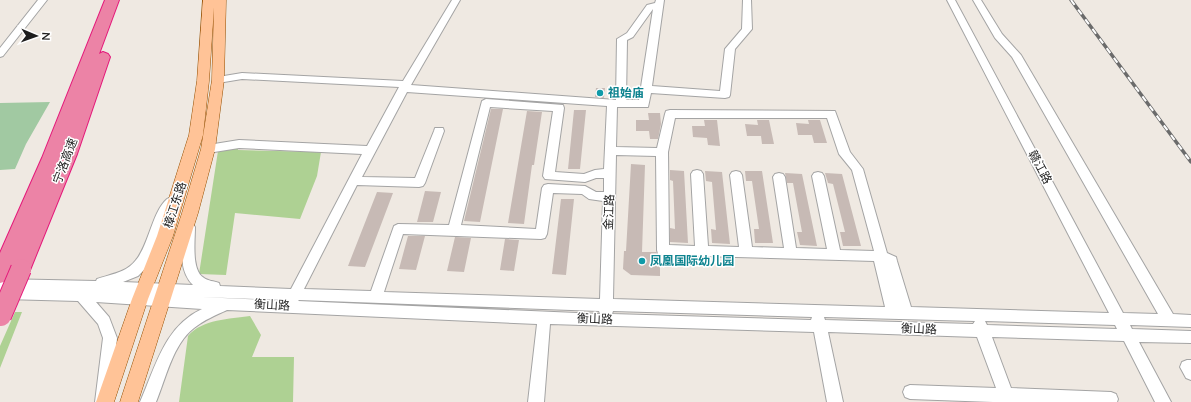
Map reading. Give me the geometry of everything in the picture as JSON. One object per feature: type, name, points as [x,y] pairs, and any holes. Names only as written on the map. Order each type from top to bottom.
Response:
[{"type":"highway","name":"宁洛高速","points":[[1,318],[6,274],[112,0]]},
{"type":"highway","name":"宁洛高速","points":[[6,274],[69,154],[122,0]]},
{"type":"main road","name":"樟江东路","points":[[104,402],[142,294],[165,236],[196,136],[204,81],[209,0]]},
{"type":"main road","name":"樟江东路","points":[[129,402],[162,295],[190,213],[208,149],[218,80],[220,0]]},
{"type":"street","points":[[0,54],[43,0]]},
{"type":"street","points":[[292,300],[370,150],[405,86],[456,0]]},
{"type":"street","points":[[645,89],[725,95],[730,49],[747,29],[747,0]]},
{"type":"street","name":"赣江路","points":[[951,0],[1163,402]]},
{"type":"street","points":[[977,0],[998,36],[1016,55],[1169,320]]},
{"type":"street","points":[[218,80],[242,76],[405,86],[617,104],[644,104],[659,2]]},
{"type":"street","name":"金江路","points":[[605,320],[611,151],[617,104],[622,40],[630,35],[650,6],[659,2]]},
{"type":"street","points":[[376,297],[398,229],[541,234],[559,108],[486,104],[454,230]]},
{"type":"street","points":[[882,256],[663,250],[662,152],[670,114],[831,114],[845,154],[857,169],[882,256],[880,263],[900,313]]},
{"type":"street","points":[[354,181],[419,183],[439,131]]},
{"type":"street","points":[[208,149],[239,144],[370,150]]},
{"type":"street","points":[[611,151],[662,152]]},
{"type":"street","points":[[549,176],[585,178],[595,174],[610,174]]},
{"type":"street","points":[[697,174],[702,251]]},
{"type":"street","points":[[736,175],[746,252]]},
{"type":"street","points":[[818,176],[835,255]]},
{"type":"street","points":[[779,177],[791,254]]},
{"type":"street","points":[[548,188],[585,190],[593,196],[609,197]]},
{"type":"street","points":[[104,402],[110,338],[104,321],[85,290],[118,279],[133,272],[142,263],[163,216],[180,190]]},
{"type":"street","points":[[190,213],[188,262],[194,277],[200,283],[231,298]]},
{"type":"street","name":"衡山路","points":[[6,274],[85,290]]},
{"type":"street","name":"衡山路","points":[[0,293],[85,290],[162,295],[292,300],[544,318],[1191,337]]},
{"type":"street","name":"衡山路","points":[[292,300],[376,297],[606,305],[1191,321]]},
{"type":"street","points":[[148,402],[174,344],[184,328],[197,318],[231,298]]},
{"type":"street","points":[[817,310],[835,402]]},
{"type":"street","points":[[976,315],[1006,395]]},
{"type":"street","points":[[536,402],[544,318]]},
{"type":"street","points":[[1191,367],[1187,367],[1191,373]]},
{"type":"street","points":[[910,392],[1111,399]]},
{"type":"green space","points":[[50,102],[26,144],[15,169],[0,170],[0,103]]},
{"type":"green space","points":[[238,147],[238,150],[321,152],[317,176],[300,219],[235,213],[226,275],[199,274],[218,151]]},
{"type":"green space","points":[[15,312],[22,312],[0,368],[0,346]]},
{"type":"green space","points":[[250,316],[261,335],[252,357],[294,357],[293,402],[179,402],[188,336],[194,330],[208,323]]},
{"type":"building","name":"祖始庙","points":[[596,88],[605,88],[604,98],[595,97]]},
{"type":"building","points":[[491,109],[503,109],[480,222],[464,221]]},
{"type":"building","points":[[574,110],[586,110],[580,169],[568,169]]},
{"type":"building","points":[[527,111],[542,112],[534,165],[532,165],[524,224],[508,223]]},
{"type":"building","points":[[648,113],[660,113],[661,124],[658,139],[650,139],[649,131],[636,131],[636,120],[649,120]]},
{"type":"building","points":[[704,120],[717,120],[720,146],[708,145],[707,138],[693,137],[692,126],[705,126]]},
{"type":"building","points":[[757,120],[769,120],[774,144],[762,144],[761,136],[747,136],[745,124],[758,125]]},
{"type":"building","points":[[808,120],[820,120],[827,143],[814,143],[812,135],[798,135],[796,123],[809,124]]},
{"type":"building","points":[[631,164],[645,165],[642,252],[656,252],[660,256],[660,276],[631,275],[623,269],[624,251],[626,251]]},
{"type":"building","points":[[670,170],[684,171],[688,243],[670,242],[670,228],[675,229],[673,181],[670,180]]},
{"type":"building","points":[[705,171],[722,172],[730,244],[712,243],[711,229],[716,230],[712,182],[706,181]]},
{"type":"building","points":[[745,171],[762,171],[773,243],[755,243],[754,229],[759,229],[752,181],[746,181]]},
{"type":"building","points":[[785,173],[802,174],[817,246],[800,245],[797,232],[802,232],[793,183],[787,183]]},
{"type":"building","points":[[825,173],[842,174],[861,246],[843,246],[840,232],[845,232],[833,184],[828,183]]},
{"type":"building","points":[[425,191],[441,192],[433,222],[417,222]]},
{"type":"building","points":[[377,192],[393,193],[365,267],[348,266]]},
{"type":"building","points":[[561,199],[574,199],[566,275],[552,274]]},
{"type":"building","points":[[408,236],[425,236],[416,270],[399,269]]},
{"type":"building","points":[[455,237],[471,238],[464,272],[447,271]]},
{"type":"building","points":[[505,239],[519,240],[514,271],[500,270]]},
{"type":"railway","points":[[1071,0],[1191,162]]},
{"type":"place","name":"祖始庙","points":[[600,93]]},
{"type":"place","name":"凤凰国际幼儿园","points":[[642,261]]}]
